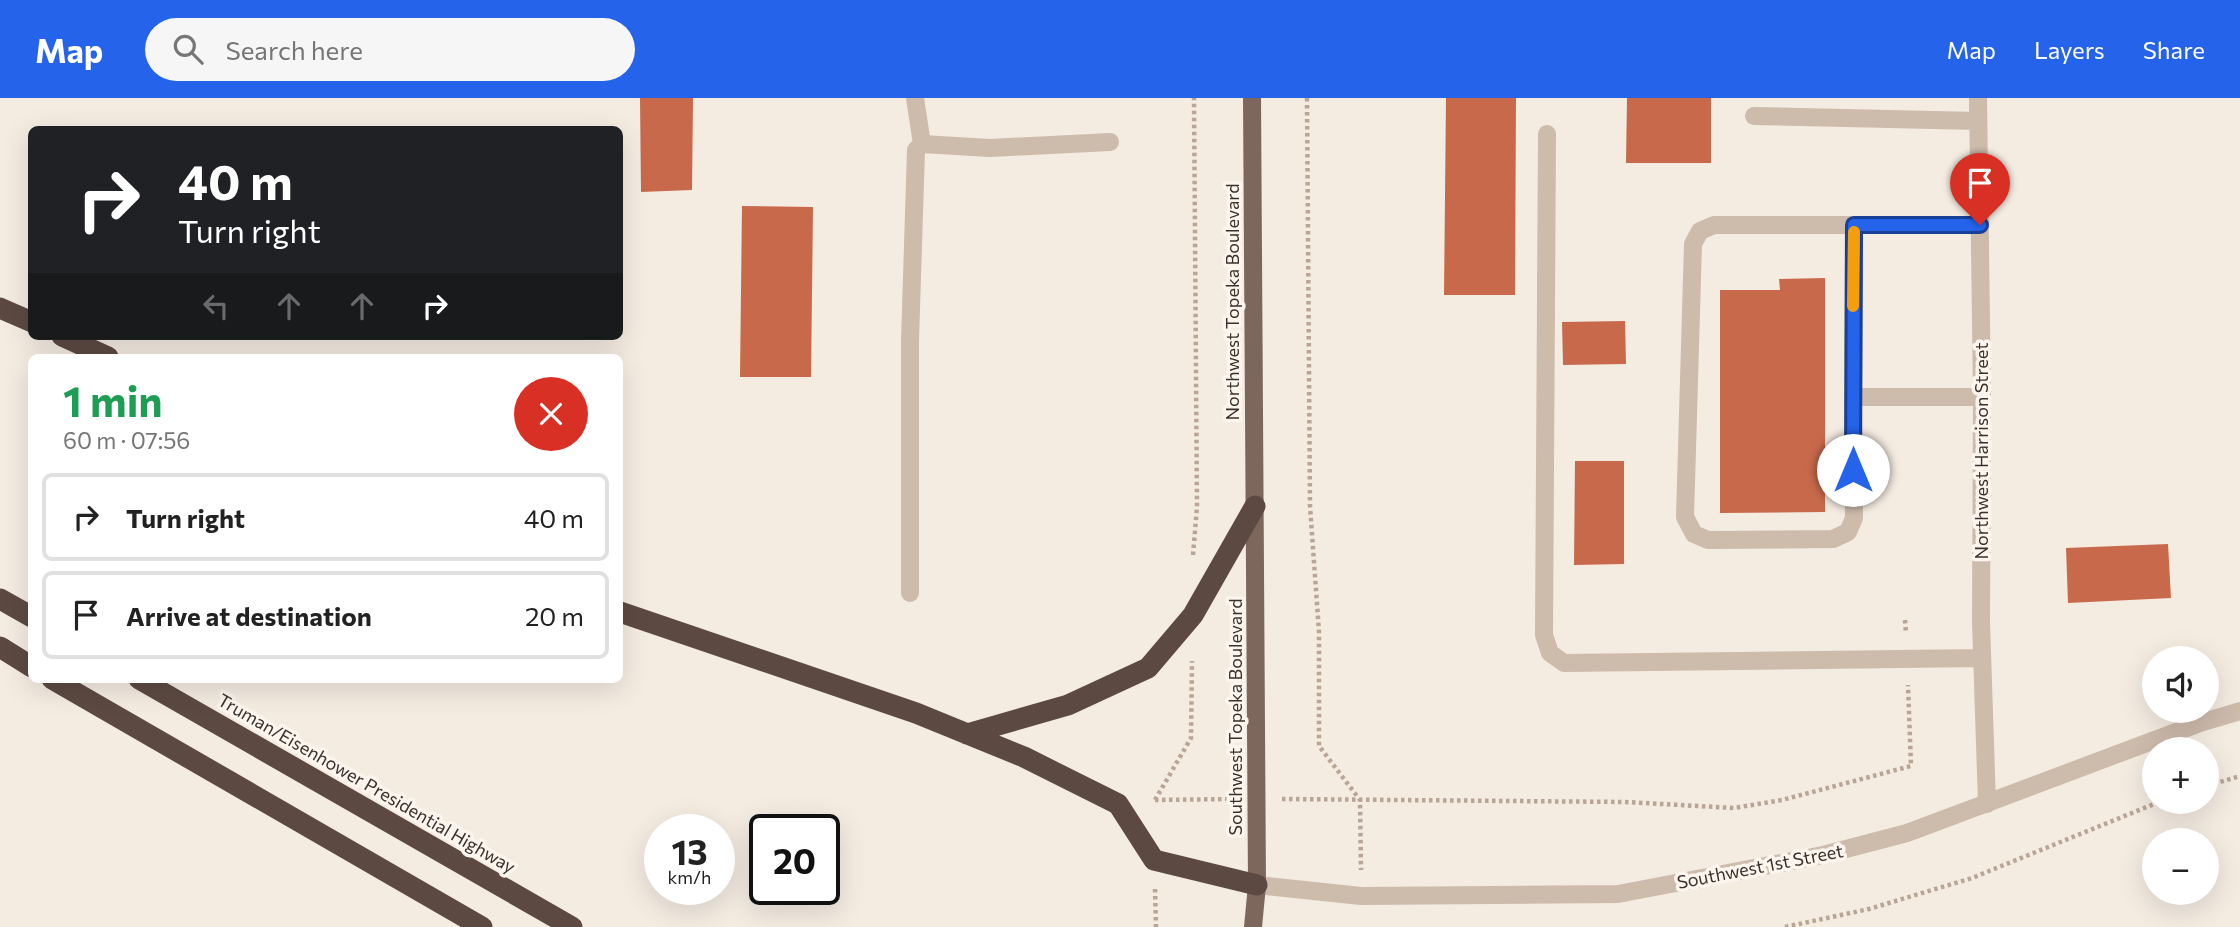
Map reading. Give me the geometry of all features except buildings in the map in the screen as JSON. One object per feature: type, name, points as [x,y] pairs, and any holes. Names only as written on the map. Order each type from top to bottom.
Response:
[{"type":"highway","points":[[0,308],[28,320]]},
{"type":"highway","points":[[71,340],[101,354]]},
{"type":"highway","points":[[967,734],[1068,705],[1148,668],[1193,615],[1255,506]]},
{"type":"highway","points":[[0,599],[28,615]]},
{"type":"highway","points":[[623,613],[916,713],[1024,757],[1118,804],[1154,860],[1257,885]]},
{"type":"highway","points":[[0,647],[28,664]]},
{"type":"highway","points":[[59,683],[482,927]]},
{"type":"highway","name":"Truman/Eisenhower Presidential Highway","points":[[146,683],[572,927]]},
{"type":"main road","name":"Northwest Topeka Boulevard","points":[[1252,98],[1255,506]]},
{"type":"main road","name":"Southwest Topeka Boulevard","points":[[1253,927],[1257,885],[1255,506]]},
{"type":"street","points":[[915,98],[922,144]]},
{"type":"street","name":"Northwest Harrison Street","points":[[1978,98],[1982,658],[1987,804]]},
{"type":"street","points":[[1754,116],[1978,121]]},
{"type":"street","points":[[1547,134],[1544,635],[1550,653],[1564,663],[1982,658]]},
{"type":"street","points":[[910,593],[910,341],[915,150],[922,144],[990,148],[1110,142]]},
{"type":"street","points":[[1854,225],[1854,518],[1848,532],[1833,539],[1708,540],[1693,534],[1685,517],[1693,244],[1700,231],[1714,225],[1854,225],[1980,225]]},
{"type":"street","points":[[1853,397],[1982,397]]},
{"type":"street","name":"Southwest 1st Street","points":[[1257,885],[1361,896],[1618,894],[1823,855],[1907,833],[2200,723],[2240,711]]},
{"type":"path","points":[[1193,556],[1197,507],[1194,98]]},
{"type":"path","points":[[1307,98],[1310,506],[1319,632],[1319,746],[1360,800],[1361,896]]},
{"type":"path","points":[[1155,812],[1155,800],[1191,738],[1193,615]]},
{"type":"path","points":[[1155,800],[1256,798],[1626,802],[1734,808],[1782,800],[1911,766],[1905,620]]},
{"type":"path","points":[[2219,782],[2240,776]]},
{"type":"path","points":[[1785,927],[1869,909],[1972,878],[2142,809]]},
{"type":"path","points":[[1154,860],[1156,927]]},
{"type":"slow traffic","points":[[1853,306],[1854,232]]},
{"type":"route","points":[[1853,470],[1854,225],[1980,225]]}]
